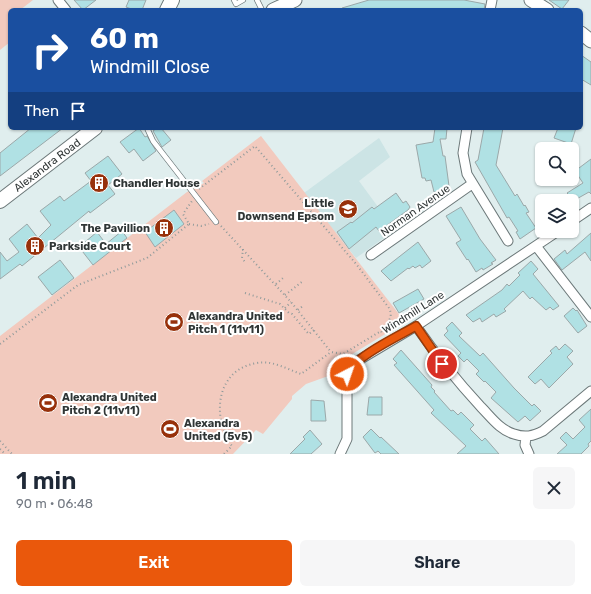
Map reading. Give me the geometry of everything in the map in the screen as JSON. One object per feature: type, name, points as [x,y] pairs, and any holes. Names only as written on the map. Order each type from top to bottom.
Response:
[{"type":"main road","points":[[277,8],[295,0]]},
{"type":"main road","points":[[531,0],[544,8]]},
{"type":"main road","name":"Alexandra Road","points":[[0,201],[92,130]]},
{"type":"street","points":[[58,0],[64,8]]},
{"type":"street","points":[[467,130],[463,153],[465,165],[472,184],[508,241]]},
{"type":"street","name":"Norman Avenue","points":[[371,255],[472,184]]},
{"type":"street","points":[[579,216],[591,208]]},
{"type":"street","name":"Windmill Lane","points":[[345,452],[347,374],[354,363],[416,326],[548,238]]},
{"type":"street","points":[[536,246],[591,317]]},
{"type":"street","points":[[416,326],[452,376],[496,423],[505,430],[526,437],[543,431],[591,391]]},
{"type":"street","points":[[526,437],[525,445],[529,454]]},
{"type":"lane","points":[[234,0],[236,4],[243,0]]},
{"type":"lane","points":[[148,130],[153,141],[216,222]]},
{"type":"path","points":[[0,344],[78,285],[147,258],[189,224],[201,226],[216,222],[276,284],[331,352],[343,354],[381,331],[390,320],[391,312],[389,308],[357,265],[255,146],[197,190],[196,195],[183,214],[189,224]]},
{"type":"path","points":[[243,249],[242,258],[245,262]]},
{"type":"path","points":[[276,284],[283,278]]},
{"type":"path","points":[[285,295],[303,281]]},
{"type":"path","points":[[246,293],[280,304],[292,314],[309,334],[314,330]]},
{"type":"path","points":[[284,308],[291,302]]},
{"type":"path","points":[[298,310],[304,305]]},
{"type":"path","points":[[381,331],[389,342]]},
{"type":"path","points":[[224,454],[232,446],[224,436],[220,425],[220,398],[231,376],[246,366],[257,362],[274,363],[301,374],[331,352]]},
{"type":"path","points":[[0,441],[12,454]]},
{"type":"path","points":[[0,449],[5,454]]},
{"type":"shaded area","points":[[0,0],[33,0],[23,8],[8,8],[8,44],[0,50]]},
{"type":"shaded area","points":[[261,136],[405,322],[349,356],[350,357],[345,370],[306,384],[292,396],[292,399],[263,434],[256,430],[233,454],[0,454],[0,336],[187,192],[204,183],[202,181]]},
{"type":"shaded area","name":"Little Downsend Epsom","points":[[379,138],[390,157],[359,181],[395,230],[356,258],[304,193]]},
{"type":"building","points":[[74,0],[96,0],[86,8],[81,8]]},
{"type":"building","points":[[129,0],[146,0],[143,8],[126,7]]},
{"type":"building","points":[[369,0],[464,0],[485,4],[484,8],[342,8]]},
{"type":"building","points":[[549,0],[569,0],[563,8]]},
{"type":"building","points":[[583,56],[591,62],[591,85],[583,80]]},
{"type":"building","points":[[29,130],[60,130],[0,176],[0,153]]},
{"type":"building","points":[[136,130],[140,130],[145,137],[147,136],[156,151],[143,161],[134,149],[129,153],[120,142]]},
{"type":"building","points":[[163,130],[171,140],[162,147],[153,131]]},
{"type":"building","points":[[435,130],[447,130],[446,139],[440,139],[443,156],[445,156],[449,186],[444,187],[446,194],[438,196],[437,192],[434,192],[431,180],[426,181],[425,178],[422,178],[416,145],[433,142]]},
{"type":"building","points":[[484,130],[503,130],[496,165],[515,196],[517,194],[524,206],[525,205],[529,212],[526,213],[535,229],[520,239],[516,232],[518,231],[509,217],[507,218],[475,162],[478,160]]},
{"type":"building","points":[[557,130],[575,130],[572,142],[565,142],[554,138]]},
{"type":"building","points":[[108,156],[122,174],[108,185],[115,194],[90,213],[89,211],[22,266],[20,264],[0,279],[0,252],[7,261],[19,252],[9,239],[27,224],[38,238],[51,225],[40,211],[60,196],[64,201],[91,181],[85,173]]},
{"type":"building","points":[[591,159],[591,194],[589,192],[579,198],[579,194],[567,193],[583,183],[579,177],[579,168]]},
{"type":"building","points":[[396,193],[403,203],[406,201],[410,207],[408,210],[379,231],[376,227],[349,249],[337,232],[351,222],[352,223],[372,207],[374,209]]},
{"type":"building","points":[[461,207],[480,239],[496,260],[491,263],[493,264],[483,270],[482,268],[476,272],[468,259],[467,260],[456,243],[461,240],[446,216]]},
{"type":"building","name":"The Pavillion","points":[[174,210],[184,224],[155,247],[145,232]]},
{"type":"building","points":[[122,231],[127,238],[93,265],[79,247],[97,232],[106,244]]},
{"type":"building","points":[[591,233],[591,261],[585,252],[562,270],[554,259],[565,250],[567,254]]},
{"type":"building","points":[[418,242],[431,261],[422,268],[420,265],[415,268],[413,266],[409,269],[408,268],[391,281],[381,271]]},
{"type":"building","points":[[60,260],[74,278],[52,295],[38,277]]},
{"type":"building","points":[[531,261],[538,269],[533,274],[559,306],[553,310],[550,307],[546,310],[532,297],[530,299],[523,291],[504,309],[506,311],[496,317],[494,314],[482,322],[480,318],[473,322],[466,315],[502,290],[507,284],[509,286],[520,275],[518,273]]},
{"type":"building","points":[[418,289],[424,299],[399,313],[393,303]]},
{"type":"building","points":[[573,308],[576,311],[577,310],[587,326],[578,333],[564,316]]},
{"type":"building","points":[[452,322],[462,333],[459,336],[480,356],[483,353],[532,406],[534,404],[541,411],[530,421],[525,416],[518,422],[491,398],[496,392],[476,374],[479,371],[467,359],[464,362],[458,356],[461,353],[444,335],[448,331],[446,328]]},
{"type":"building","points":[[565,344],[573,351],[567,357],[573,364],[549,388],[541,379],[535,384],[528,377],[552,353],[550,351],[556,346],[559,350]]},
{"type":"building","points":[[401,350],[432,385],[431,387],[435,391],[434,392],[451,411],[453,410],[458,415],[461,412],[474,425],[470,429],[482,441],[485,438],[499,454],[457,454],[466,446],[431,413],[434,410],[394,365],[397,363],[393,359]]},
{"type":"building","points":[[369,397],[382,397],[382,415],[367,415]]},
{"type":"building","points":[[311,400],[324,401],[326,421],[311,421]]},
{"type":"building","points":[[591,409],[591,441],[588,444],[589,446],[581,454],[557,454],[567,445],[560,438],[566,432],[573,439],[585,427],[579,420]]},
{"type":"building","points":[[371,429],[399,454],[381,454],[378,451],[375,453],[363,437]]},
{"type":"building","points":[[310,430],[322,444],[311,454],[290,454],[305,439],[303,437]]},
{"type":"place","name":"Chandler House","points":[[99,183]]},
{"type":"place","name":"Little Downsend Epsom","points":[[348,209]]},
{"type":"place","name":"The Pavillion","points":[[164,228]]},
{"type":"place","name":"Parkside Court","points":[[35,246]]},
{"type":"place","name":"Alexandra United Pitch 1 (11v11)","points":[[174,322]]},
{"type":"place","name":"Alexandra United Pitch 2 (11v11)","points":[[48,403]]},
{"type":"place","name":"Alexandra United (5v5)","points":[[170,429]]},
{"type":"route","points":[[347,374],[349,368],[354,363],[416,326],[442,364]]}]
